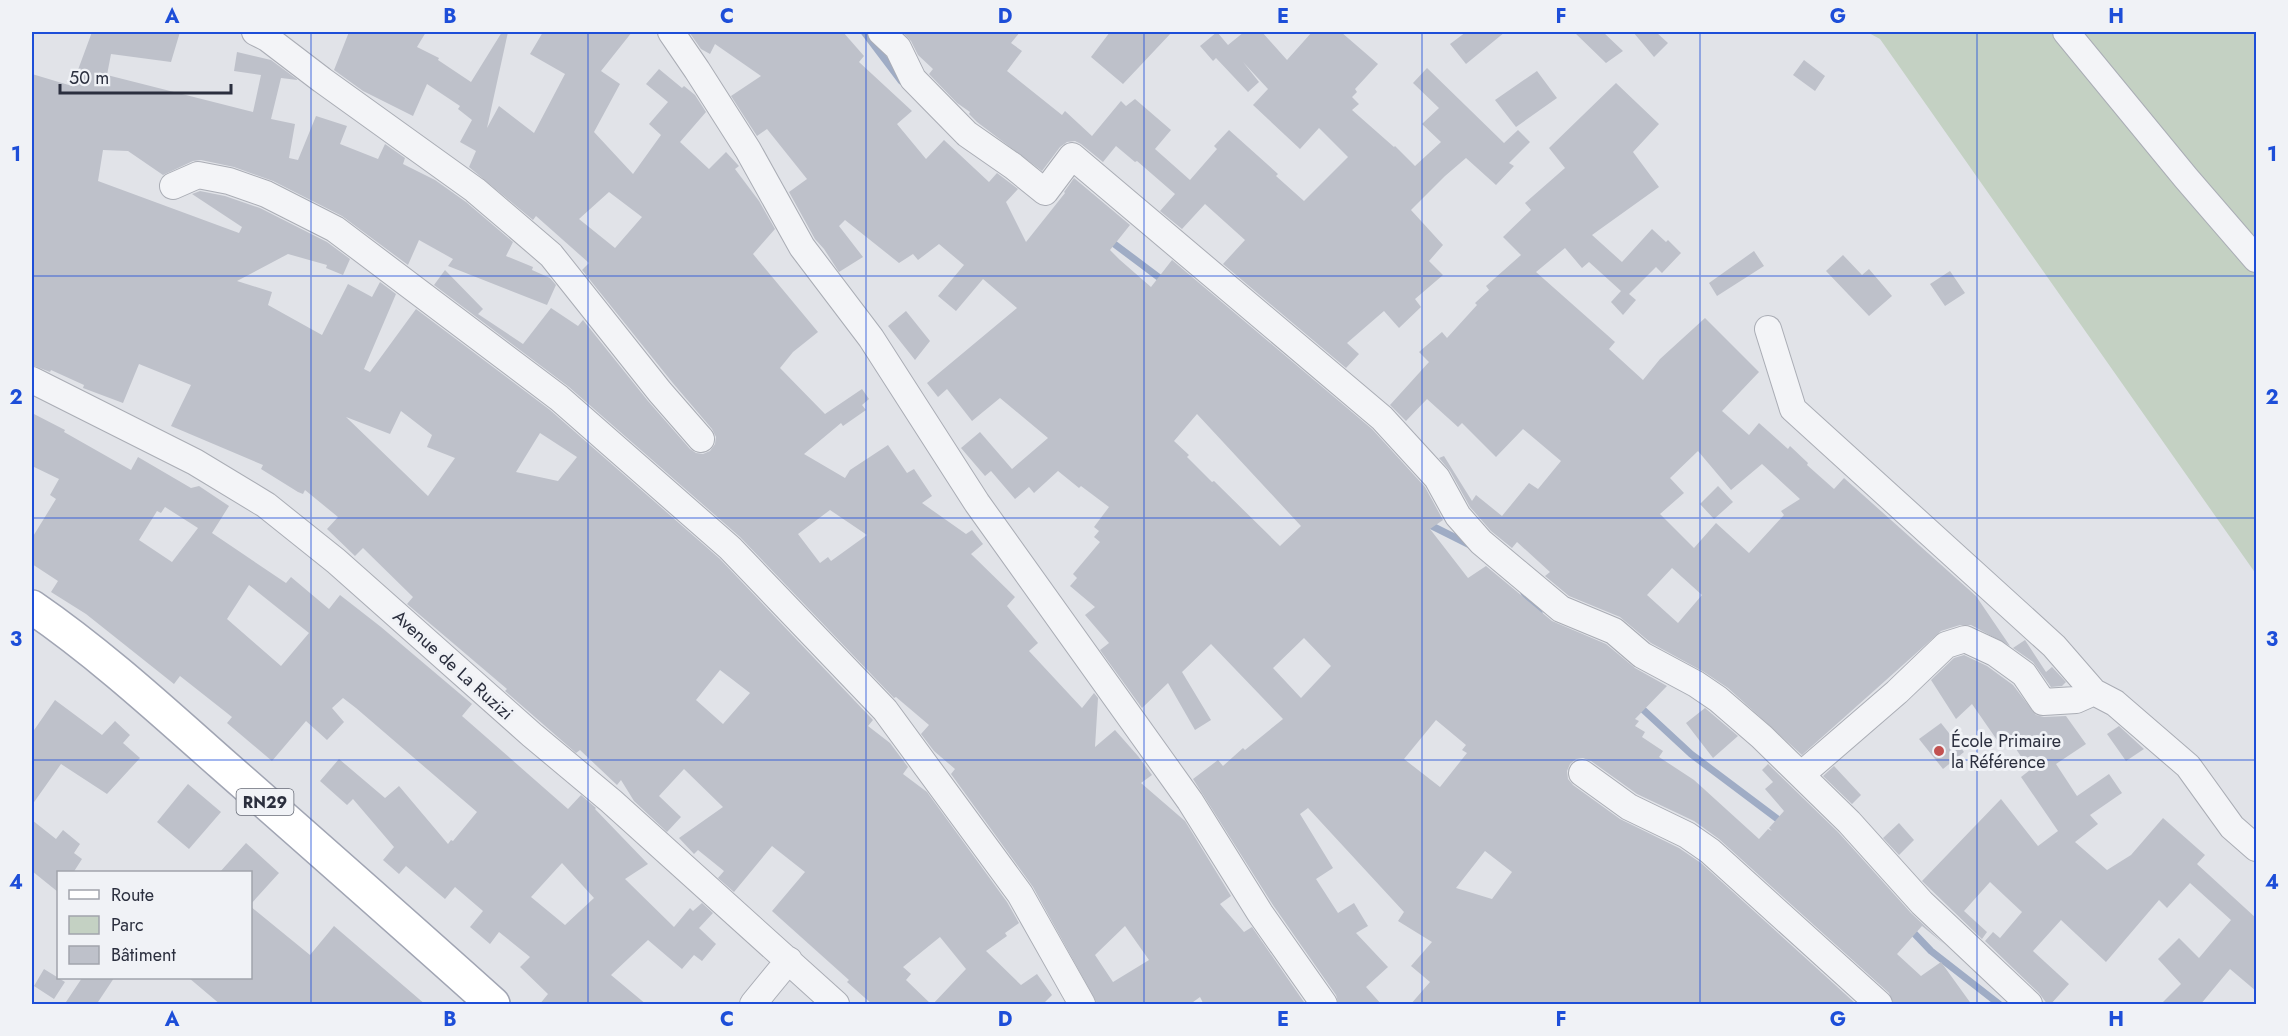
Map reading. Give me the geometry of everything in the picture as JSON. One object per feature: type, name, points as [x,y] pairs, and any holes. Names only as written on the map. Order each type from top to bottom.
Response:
[{"type":"main road","name":"RN29","points":[[32,607],[67,631],[183,730],[390,911],[493,1005]]},
{"type":"street","points":[[255,32],[267,38],[475,190],[551,255],[660,392],[701,439]]},
{"type":"street","points":[[671,32],[698,70],[748,150],[802,247],[871,338],[977,503],[1190,801],[1260,913],[1324,1005]]},
{"type":"street","points":[[881,32],[898,48],[913,79],[968,134],[1045,192],[1072,156],[1382,418],[1437,478],[1458,516],[1490,549],[1561,609],[1614,632],[1642,655],[1669,668],[1718,699],[1802,774],[1850,822],[1922,903],[2029,1005]]},
{"type":"street","points":[[2066,32],[2256,259]]},
{"type":"street","points":[[173,186],[198,175],[229,181],[266,194],[335,229],[560,398],[730,548],[885,710],[1020,894],[1082,1005]]},
{"type":"street","points":[[1768,329],[1793,409],[2054,646],[2094,692],[2115,703],[2188,766],[2232,826],[2256,848]]},
{"type":"street","name":"Avenue de La Ruzizi","points":[[32,380],[195,462],[266,506],[336,561],[532,735],[612,801],[836,1005]]},
{"type":"street","points":[[1802,774],[1897,692],[1946,645],[1965,639],[1995,653],[2024,674],[2043,702],[2076,700],[2094,692]]},
{"type":"street","points":[[1582,773],[1629,807],[1687,835],[1710,851],[1879,1005]]},
{"type":"street","points":[[753,1005],[789,960]]},
{"type":"green space","points":[[1867,32],[2256,32],[2256,574],[1880,39]]},
{"type":"building","points":[[92,32],[180,32],[171,62],[111,54],[107,75],[253,112],[261,75],[234,71],[237,52],[271,60],[298,80],[281,78],[271,119],[295,124],[289,158],[298,160],[316,116],[347,126],[340,144],[378,159],[385,144],[405,158],[403,164],[435,180],[466,202],[513,242],[506,256],[533,267],[532,270],[550,278],[556,285],[547,305],[448,266],[453,259],[419,240],[408,265],[342,216],[273,181],[234,167],[201,160],[193,161],[163,175],[128,151],[103,150],[98,181],[239,233],[242,227],[192,194],[200,191],[225,196],[260,208],[327,242],[350,259],[343,275],[326,268],[327,265],[288,254],[237,281],[272,292],[268,305],[322,335],[348,284],[372,297],[380,282],[396,294],[364,369],[370,372],[416,309],[550,410],[720,559],[873,720],[868,726],[890,743],[908,767],[903,774],[927,792],[1007,902],[1019,923],[1005,933],[1007,936],[986,951],[1021,985],[1037,974],[1052,995],[1042,1005],[932,1005],[873,1005],[847,982],[849,980],[772,911],[805,872],[772,846],[734,892],[718,878],[724,871],[698,850],[694,854],[679,838],[723,807],[684,769],[659,796],[681,817],[667,832],[634,801],[621,780],[617,785],[580,750],[576,753],[505,691],[507,689],[407,604],[413,597],[363,548],[355,556],[327,529],[338,517],[305,490],[303,494],[298,492],[261,469],[263,465],[171,426],[191,385],[139,364],[123,403],[83,388],[84,385],[51,370],[50,372],[32,365],[32,74],[72,86]],"holes":[[[401,411],[432,435],[427,447],[455,458],[428,496],[346,417],[390,434]],[[540,433],[577,457],[558,481],[516,472]],[[720,670],[750,693],[723,724],[696,700]],[[940,937],[966,969],[932,1005],[906,980],[911,974],[903,967]]]},
{"type":"building","points":[[349,32],[426,32],[417,47],[439,58],[438,60],[471,82],[502,32],[508,32],[487,128],[499,106],[534,133],[565,74],[530,54],[543,32],[632,32],[601,71],[620,84],[594,132],[633,174],[661,135],[649,124],[668,102],[646,84],[659,69],[682,88],[684,86],[695,95],[706,112],[680,142],[709,169],[726,152],[739,166],[735,169],[759,201],[775,229],[753,254],[818,332],[793,352],[780,368],[825,414],[862,389],[869,399],[862,405],[866,410],[843,426],[841,423],[804,454],[845,478],[850,470],[888,445],[907,473],[914,469],[932,496],[922,503],[966,534],[972,530],[983,544],[971,554],[1015,597],[1007,606],[1038,643],[1029,651],[1082,708],[1094,693],[1098,698],[1095,747],[1115,730],[1138,756],[1152,775],[1141,783],[1185,821],[1231,896],[1220,904],[1244,932],[1252,927],[1306,1005],[1204,1005],[1200,997],[1189,1005],[1098,1005],[1033,887],[951,774],[955,769],[934,751],[921,734],[929,725],[896,697],[894,698],[740,537],[569,387],[434,285],[445,270],[483,309],[478,314],[523,344],[551,308],[578,326],[583,320],[690,449],[703,454],[710,451],[715,444],[716,437],[712,429],[582,270],[589,263],[536,216],[533,220],[469,167],[476,151],[460,142],[472,120],[458,109],[460,106],[427,84],[413,116],[363,91],[334,70]],"holes":[[[609,192],[642,217],[615,248],[579,219]],[[830,510],[867,535],[831,561],[828,557],[820,563],[798,534]],[[1125,926],[1149,960],[1113,982],[1095,955]]]},
{"type":"building","points":[[689,32],[843,32],[864,56],[859,62],[912,111],[897,124],[926,159],[944,140],[989,182],[997,173],[1018,189],[1006,202],[1026,242],[1074,178],[1130,225],[1110,250],[1151,287],[1172,260],[1372,429],[1425,487],[1443,520],[1430,529],[1468,578],[1486,566],[1552,621],[1606,644],[1635,668],[1667,686],[1635,719],[1639,721],[1635,726],[1645,732],[1642,737],[1663,751],[1659,757],[1694,780],[1759,839],[1768,829],[1772,831],[1769,828],[1784,811],[1765,789],[1773,782],[1762,770],[1768,764],[1838,832],[1911,913],[1944,944],[1922,926],[1897,954],[1921,976],[1941,962],[1972,1005],[1894,1005],[1889,993],[1719,839],[1694,821],[1637,794],[1591,761],[1583,758],[1576,759],[1567,771],[1568,779],[1573,785],[1620,819],[1679,848],[1701,863],[1855,1003],[1853,1005],[1410,1005],[1430,982],[1411,966],[1432,942],[1398,921],[1404,912],[1308,808],[1300,814],[1333,868],[1316,879],[1338,913],[1354,903],[1368,926],[1356,933],[1388,967],[1366,987],[1382,1005],[1339,1005],[1336,995],[1273,905],[1193,779],[1218,760],[1223,766],[1243,748],[1245,750],[1283,719],[1211,644],[1182,672],[1211,720],[1195,730],[1168,683],[1142,708],[1100,650],[1109,643],[1085,615],[1095,607],[1070,586],[1077,578],[1073,574],[1100,542],[1094,537],[1099,531],[1094,527],[1109,507],[1058,471],[1034,493],[1029,487],[1015,499],[991,471],[985,476],[961,448],[980,432],[1012,469],[1048,438],[1000,398],[972,421],[947,389],[938,397],[927,383],[1017,308],[983,279],[956,311],[938,296],[964,265],[939,244],[918,260],[913,254],[899,263],[845,220],[839,226],[863,257],[839,272],[815,239],[789,192],[807,179],[767,129],[757,136],[731,96],[761,76],[715,44],[710,54],[701,49]],"holes":[[[1197,414],[1301,526],[1280,546],[1214,481],[1212,482],[1174,441]],[[1304,638],[1331,666],[1301,698],[1273,668]],[[1436,720],[1466,745],[1462,750],[1467,753],[1440,787],[1404,759]],[[1485,851],[1512,872],[1492,899],[1456,888]]]},
{"type":"building","points":[[902,32],[1020,32],[1011,43],[1022,51],[1007,71],[1062,115],[1065,111],[1092,136],[1121,101],[1126,106],[1135,99],[1171,130],[1155,149],[1190,180],[1217,149],[1214,146],[1229,130],[1304,201],[1348,157],[1319,128],[1300,149],[1253,105],[1268,89],[1243,62],[1259,82],[1248,92],[1216,58],[1213,61],[1200,46],[1217,32],[1228,45],[1244,32],[1262,32],[1287,60],[1312,32],[1341,32],[1378,64],[1355,89],[1357,92],[1352,97],[1359,104],[1352,110],[1415,166],[1441,142],[1422,124],[1439,108],[1413,83],[1427,68],[1504,143],[1518,130],[1530,142],[1509,163],[1514,166],[1496,185],[1466,158],[1411,210],[1443,245],[1429,261],[1443,275],[1415,299],[1421,307],[1399,328],[1384,311],[1347,343],[1359,354],[1346,368],[1223,264],[1245,240],[1205,204],[1182,229],[1160,211],[1175,194],[1116,146],[1103,162],[1081,144],[1075,141],[1067,142],[1060,147],[1042,171],[977,122],[969,114],[970,112],[957,103],[929,74],[933,69],[918,55],[911,41]]},
{"type":"building","points":[[1110,32],[1172,32],[1123,84],[1091,57]]},
{"type":"building","points":[[1466,32],[1505,32],[1466,64],[1450,44]]},
{"type":"building","points":[[1574,32],[1603,32],[1623,51],[1606,63]]},
{"type":"building","points":[[1633,32],[1656,32],[1668,43],[1654,57]]},
{"type":"building","points":[[1804,60],[1825,76],[1815,91],[1793,75]]},
{"type":"building","points":[[1537,71],[1557,98],[1516,127],[1495,100]]},
{"type":"building","points":[[1616,83],[1659,124],[1633,152],[1659,187],[1592,235],[1622,262],[1652,229],[1681,253],[1662,273],[1656,267],[1629,294],[1636,300],[1623,315],[1611,302],[1621,291],[1589,262],[1582,268],[1565,248],[1536,272],[1615,342],[1609,349],[1643,380],[1660,359],[1705,318],[1759,372],[1722,411],[1749,435],[1759,423],[1788,449],[1790,446],[1834,489],[1844,478],[1976,596],[2010,646],[1971,625],[1960,625],[1941,631],[1802,755],[1728,688],[1651,643],[1620,617],[1569,596],[1545,576],[1550,572],[1517,542],[1512,548],[1491,531],[1470,507],[1450,471],[1439,458],[1444,456],[1472,501],[1476,495],[1502,516],[1529,483],[1538,489],[1561,461],[1523,429],[1496,457],[1462,423],[1458,427],[1427,399],[1406,421],[1390,405],[1429,362],[1419,352],[1442,332],[1447,338],[1477,305],[1475,303],[1489,290],[1486,286],[1521,255],[1503,237],[1531,210],[1525,203],[1565,168],[1549,148]],"holes":[[[1698,451],[1731,490],[1762,464],[1800,499],[1781,511],[1784,515],[1749,553],[1716,523],[1694,548],[1660,514],[1684,493],[1670,478]],[[1672,568],[1702,595],[1678,623],[1647,595]]]},
{"type":"building","points":[[1754,251],[1764,266],[1717,296],[1709,283]]},
{"type":"building","points":[[1843,255],[1862,275],[1869,269],[1892,296],[1869,316],[1826,271]]},
{"type":"building","points":[[1950,271],[1965,293],[1945,306],[1930,284]]},
{"type":"building","points":[[906,311],[930,341],[915,360],[888,326]]},
{"type":"building","points":[[32,413],[131,470],[138,457],[191,488],[199,486],[229,506],[212,533],[286,583],[291,577],[329,609],[340,595],[381,627],[472,704],[462,716],[568,809],[581,795],[596,808],[648,864],[625,879],[674,927],[690,908],[693,911],[702,903],[713,913],[699,928],[716,944],[702,961],[694,955],[682,969],[648,940],[611,975],[647,1005],[539,1005],[548,994],[520,967],[530,957],[499,932],[490,944],[470,927],[483,911],[455,887],[445,899],[406,866],[399,874],[383,860],[394,847],[353,799],[347,805],[320,781],[339,759],[385,798],[399,786],[448,844],[477,812],[343,698],[332,708],[344,722],[327,740],[306,721],[272,761],[227,723],[232,717],[180,676],[174,684],[86,614],[51,592],[58,581],[32,564],[32,538],[56,499],[50,495],[59,479],[32,466]],"holes":[[[165,507],[198,528],[172,562],[139,540],[157,511],[161,513]],[[249,585],[309,633],[281,666],[227,619]],[[562,863],[594,898],[565,925],[531,897]]]},
{"type":"building","points":[[1718,486],[1733,502],[1714,519],[1700,504]]},
{"type":"building","points":[[2025,640],[2046,672],[2052,667],[2066,682],[2062,686],[2051,687],[2033,662],[2013,648]]},
{"type":"building","points":[[1964,655],[1987,666],[2013,685],[2036,715],[2066,716],[2086,744],[2056,764],[2077,796],[2109,774],[2122,793],[2090,815],[2098,824],[2075,842],[2107,870],[2131,855],[2163,818],[2205,855],[2197,864],[2256,918],[2256,991],[2230,969],[2200,1005],[2160,1005],[2181,984],[2158,959],[2179,938],[2199,958],[2231,920],[2190,883],[2167,908],[2159,900],[2106,962],[2061,920],[2033,951],[2069,984],[2048,1005],[2039,993],[1985,941],[1993,932],[2000,938],[2022,912],[1990,882],[1964,911],[1987,932],[1982,939],[1922,881],[2001,799],[2038,846],[2058,831],[2021,777],[2030,770],[2008,737],[2004,740],[1997,740],[1972,704],[1956,719],[1931,680],[1954,658]]},
{"type":"building","points":[[55,700],[102,735],[115,721],[130,735],[123,743],[140,758],[107,794],[61,764],[32,805],[32,733]]},
{"type":"building","points":[[1705,708],[1738,736],[1713,758],[1686,723]]},
{"type":"building","points":[[1941,723],[1964,752],[1943,769],[1919,739]]},
{"type":"building","points":[[2119,726],[2144,749],[2126,761],[2107,734]]},
{"type":"building","points":[[1834,766],[1861,795],[1852,804],[1823,776]]},
{"type":"building","points":[[188,784],[221,812],[189,849],[157,822]]},
{"type":"building","points":[[32,820],[56,839],[63,830],[80,844],[74,853],[82,859],[74,871],[57,871],[57,891],[32,871]]},
{"type":"building","points":[[1899,823],[1914,840],[1899,855],[1883,838]]},
{"type":"building","points":[[246,843],[279,873],[252,903],[252,871],[221,871]]},
{"type":"building","points":[[252,908],[310,955],[334,926],[426,1005],[221,1005],[190,979],[252,979]]},
{"type":"building","points":[[44,969],[65,982],[54,999],[34,986]]},
{"type":"building","points":[[81,979],[113,979],[96,1005],[64,1005]]},
{"type":"waterway","points":[[864,32],[901,81]]},
{"type":"waterway","points":[[1109,240],[1165,282]]},
{"type":"waterway","points":[[1428,521],[1432,526],[1470,545]]},
{"type":"waterway","points":[[1524,593],[1539,613]]},
{"type":"waterway","points":[[1637,704],[1691,754],[1784,824]]},
{"type":"waterway","points":[[1910,929],[1931,951],[1999,1004]]},
{"type":"place","name":"École Primaire la Référence","points":[[1939,751]]}]
